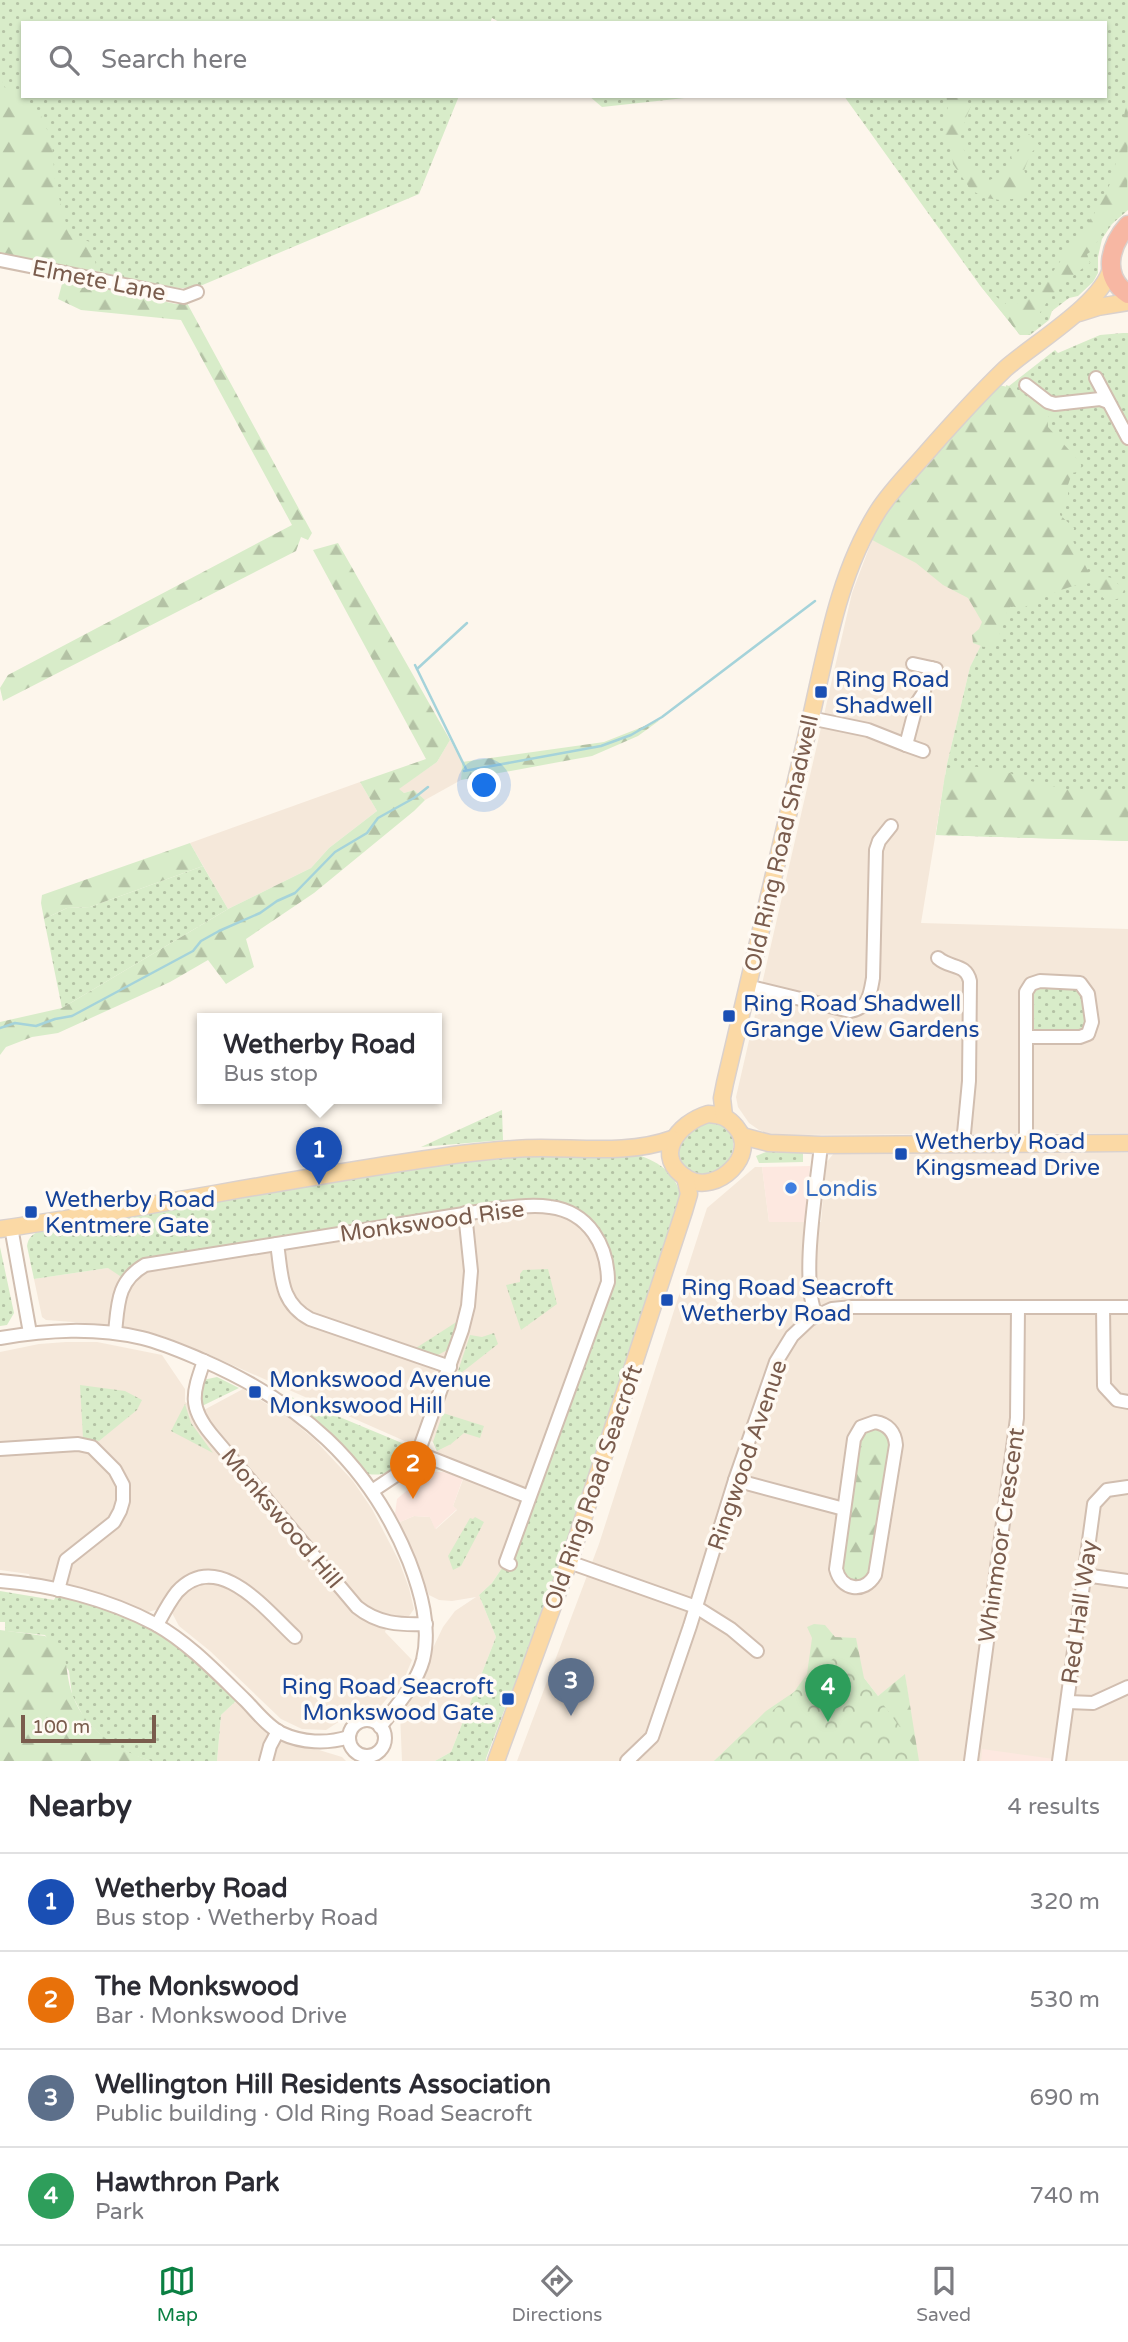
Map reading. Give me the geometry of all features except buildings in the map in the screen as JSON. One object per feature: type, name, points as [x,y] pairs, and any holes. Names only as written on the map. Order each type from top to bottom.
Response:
[{"type":"highway","points":[[1126,229],[1114,244],[1110,261],[1117,284],[1128,294]]},
{"type":"main road","name":"Old Ring Road Shadwell","points":[[724,1116],[722,1098],[725,1083],[810,718],[840,595],[859,548],[878,510],[898,484],[1006,369],[1074,315],[1102,288],[1111,268]]},
{"type":"main road","name":"Old Ring Road Shadwell","points":[[1074,315],[1098,307],[1128,302]]},
{"type":"main road","name":"Old Ring Road Shadwell","points":[[696,1118],[715,1100],[725,1083]]},
{"type":"main road","points":[[633,1149],[672,1139],[696,1118],[708,1114],[724,1116],[743,1136],[769,1143],[1128,1143]]},
{"type":"main road","points":[[741,1157],[743,1136]]},
{"type":"main road","points":[[672,1139],[671,1151],[679,1172]]},
{"type":"main road","points":[[6,1228],[326,1174],[368,1170],[463,1154],[536,1148],[633,1149],[659,1156],[679,1172],[700,1183],[708,1183],[727,1172],[741,1157],[769,1143]]},
{"type":"main road","name":"Old Ring Road Seacroft","points":[[496,1761],[569,1562],[684,1211],[689,1194],[679,1172]]},
{"type":"main road","name":"Old Ring Road Seacroft","points":[[684,1211],[708,1183]]},
{"type":"street","name":"Elmete Lane","points":[[0,260],[184,297],[197,292]]},
{"type":"street","points":[[1096,378],[1128,438]]},
{"type":"street","points":[[1026,384],[1048,402],[1055,404],[1100,399],[1108,402]]},
{"type":"street","points":[[906,745],[917,703],[934,668],[913,664]]},
{"type":"street","points":[[810,718],[867,730],[922,751]]},
{"type":"street","points":[[747,986],[850,1011],[863,1007],[870,995],[873,978],[876,850],[879,841],[891,826]]},
{"type":"street","points":[[938,958],[963,968],[970,981],[969,1081],[963,1144]]},
{"type":"street","points":[[1026,1037],[1080,1037],[1088,1034],[1092,1022],[1088,994],[1083,986],[1075,982],[1040,981],[1031,984],[1026,992],[1026,1037],[1026,1144]]},
{"type":"street","points":[[821,1145],[809,1276],[812,1306],[816,1315],[832,1309],[852,1307],[1128,1307]]},
{"type":"street","name":"Monkswood Rise","points":[[115,1333],[121,1291],[126,1280],[145,1265],[465,1213],[536,1206],[567,1210],[593,1230],[601,1244],[607,1261],[608,1282],[506,1562],[510,1564]]},
{"type":"street","points":[[372,1491],[402,1471],[418,1453],[450,1367],[464,1324],[470,1288],[470,1254],[465,1213]]},
{"type":"street","points":[[6,1228],[30,1333]]},
{"type":"street","points":[[277,1244],[284,1288],[297,1311],[310,1318],[450,1367]]},
{"type":"street","name":"Whinmoor Crescent","points":[[971,1761],[1017,1418],[1018,1307]]},
{"type":"street","points":[[1103,1307],[1104,1386],[1112,1396],[1128,1402]]},
{"type":"street","name":"Ringwood Avenue","points":[[627,1761],[652,1737],[776,1362],[798,1329],[816,1315]]},
{"type":"street","points":[[0,1338],[80,1330],[115,1333],[162,1344],[260,1387],[295,1411],[327,1439],[372,1491],[390,1520],[421,1594],[426,1624],[425,1649],[418,1673],[380,1727]]},
{"type":"street","name":"Monkswood Hill","points":[[204,1361],[194,1392],[194,1403],[200,1421],[357,1607],[368,1615],[389,1623],[426,1624]]},
{"type":"street","points":[[867,1423],[881,1423],[892,1432],[896,1446],[875,1575],[872,1581],[860,1588],[853,1588],[841,1582],[836,1569],[844,1509],[857,1432],[867,1423]]},
{"type":"street","points":[[0,1449],[78,1444],[92,1447],[115,1470],[123,1485],[123,1501],[114,1522],[66,1560],[58,1590]]},
{"type":"street","points":[[418,1453],[529,1497]]},
{"type":"street","points":[[735,1480],[844,1509]]},
{"type":"street","name":"Red Hall Way","points":[[1059,1761],[1094,1504],[1107,1490],[1128,1487]]},
{"type":"street","points":[[569,1562],[696,1607],[731,1629],[758,1651]]},
{"type":"street","points":[[1084,1574],[1128,1581]]},
{"type":"street","points":[[157,1625],[183,1587],[195,1580],[215,1577],[228,1580],[242,1588],[295,1637]]},
{"type":"street","points":[[0,1581],[58,1590],[115,1606],[157,1625],[183,1643],[278,1731],[312,1741],[349,1737]]},
{"type":"street","points":[[1068,1702],[1093,1703],[1128,1686]]},
{"type":"street","points":[[370,1720],[380,1727],[384,1738],[382,1756],[359,1754],[352,1747],[349,1737],[352,1728],[360,1721],[370,1720]]},
{"type":"street","points":[[266,1761],[278,1731]]},
{"type":"shaded area","points":[[872,540],[987,592],[992,623],[970,667],[947,764],[921,923],[1128,929],[1128,1133],[781,1135],[759,1130],[749,1123],[738,1107],[736,1097],[852,593]]},
{"type":"shaded area","points":[[450,740],[462,762],[461,780],[425,800],[414,790],[404,793],[398,789],[437,762]]},
{"type":"shaded area","points":[[360,782],[377,811],[329,848],[311,868],[228,909],[190,843]]},
{"type":"shaded area","points":[[834,1153],[1128,1153],[1128,1761],[915,1761],[916,1749],[905,1675],[878,1696],[843,1651],[714,1761],[517,1761],[599,1544],[707,1208],[755,1167],[762,1167],[769,1222],[821,1222],[826,1163]]},
{"type":"shaded area","points":[[810,1166],[806,1222],[769,1222],[762,1167]]},
{"type":"shaded area","points":[[521,1207],[580,1218],[608,1270],[506,1562],[492,1583],[479,1595],[496,1637],[451,1752],[435,1761],[402,1761],[400,1713],[426,1672],[443,1627],[455,1611],[476,1597],[452,1601],[439,1600],[429,1595],[400,1522],[414,1516],[430,1517],[436,1529],[457,1510],[453,1506],[468,1466],[438,1454],[433,1442],[421,1436],[416,1446],[163,1336],[100,1324],[46,1320],[42,1317],[34,1279],[108,1268],[134,1271]]},
{"type":"shaded area","points":[[66,1342],[97,1342],[162,1355],[185,1389],[185,1402],[202,1411],[243,1389],[289,1418],[315,1440],[353,1481],[372,1509],[399,1561],[414,1609],[407,1619],[390,1618],[385,1632],[412,1660],[404,1679],[378,1709],[351,1714],[326,1730],[302,1729],[281,1719],[210,1651],[179,1626],[171,1611],[159,1609],[148,1612],[104,1596],[30,1577],[29,1574],[0,1570],[0,1352]]},
{"type":"shaded area","points":[[429,1472],[443,1472],[463,1478],[453,1506],[457,1509],[435,1529],[430,1517],[414,1516],[400,1522],[395,1514],[397,1499]]},
{"type":"shaded area","points":[[236,1701],[281,1742],[319,1750],[342,1757],[346,1761],[217,1761],[221,1715]]},
{"type":"shaded area","points":[[982,1749],[1054,1759],[1054,1761],[981,1761]]},
{"type":"green space","points":[[0,0],[1128,0],[1128,210],[1112,224],[1102,239],[1098,273],[1093,282],[1078,296],[1069,298],[1052,311],[1049,320],[1030,335],[1020,335],[979,284],[845,98],[1107,98],[1107,21],[497,21],[492,18],[491,21],[21,21],[21,98],[458,98],[419,194],[193,289],[128,284],[44,265],[0,101]]},
{"type":"green space","points":[[0,76],[5,88],[39,111],[52,141],[55,183],[69,234],[90,242],[99,276],[0,260]]},
{"type":"green space","points":[[591,98],[685,98],[602,107]]},
{"type":"green space","points":[[946,98],[966,98],[971,106],[964,122],[965,130],[959,135],[967,161],[971,161],[975,166],[974,170],[982,183],[1007,173],[1011,155],[1019,151],[1020,144],[1029,134],[1039,145],[1031,153],[1024,170],[1029,181],[1025,198],[985,198],[971,190],[953,164],[951,148],[945,139],[945,116],[949,104]]},
{"type":"green space","points":[[1128,101],[1127,203],[1104,231],[1095,249],[1087,254],[1090,263],[1054,294],[1040,312],[1030,335],[1020,335],[979,284],[1006,304],[1014,304],[1029,297],[1049,276],[1103,199],[1114,171]]},
{"type":"green space","points":[[63,280],[176,304],[187,303],[312,533],[308,540],[301,537],[296,551],[3,701],[0,688],[8,675],[292,525],[181,320],[81,310],[58,299]]},
{"type":"green space","points":[[1128,333],[1128,841],[936,835],[947,764],[970,667],[992,623],[1006,385],[1009,386],[1055,350],[1058,353],[1100,335]]},
{"type":"green space","points":[[999,385],[1016,389],[1048,411],[1048,427],[1080,462],[1083,471],[1072,473],[1068,498],[1061,504],[1060,515],[1074,528],[1073,541],[1089,573],[1112,578],[1124,590],[1120,598],[1111,601],[1103,598],[1100,590],[1091,583],[1081,584],[1021,609],[1011,606],[997,639],[984,647],[973,643],[972,635],[982,622],[968,598],[943,585],[916,563],[872,540],[886,511],[905,485]]},
{"type":"green space","points":[[338,543],[450,740],[437,762],[399,789],[404,793],[414,790],[425,800],[314,893],[246,939],[254,967],[226,984],[208,960],[170,982],[58,1033],[32,1037],[6,1047],[0,1055],[0,1022],[62,1008],[228,909],[311,868],[329,848],[377,811],[360,782],[426,759],[313,550]]},
{"type":"green space","points":[[660,720],[638,736],[592,756],[461,780],[462,762],[604,742]]},
{"type":"green space","points":[[970,766],[1003,770],[1026,780],[1070,790],[1128,789],[1128,841],[936,835],[945,775]]},
{"type":"green space","points":[[190,843],[203,866],[90,907],[67,908],[44,919],[42,895]]},
{"type":"green space","points":[[203,866],[228,909],[62,1008],[44,919],[67,908],[90,907]]},
{"type":"green space","points":[[1075,985],[1082,990],[1088,1025],[1081,1032],[1032,1031],[1031,991],[1036,986]]},
{"type":"green space","points":[[502,1110],[503,1140],[421,1147]]},
{"type":"green space","points":[[707,1121],[726,1128],[731,1134],[733,1151],[723,1167],[712,1174],[697,1177],[679,1163],[677,1147],[690,1131]]},
{"type":"green space","points":[[766,1152],[803,1152],[803,1162],[759,1163],[756,1156]]},
{"type":"green space","points":[[633,1154],[650,1159],[664,1168],[675,1181],[681,1198],[581,1509],[522,1669],[504,1701],[507,1703],[485,1761],[435,1761],[451,1752],[496,1637],[479,1595],[492,1583],[506,1562],[608,1282],[593,1230],[550,1207],[157,1263],[126,1280],[108,1268],[34,1279],[27,1246],[31,1236],[41,1231],[461,1160]]},
{"type":"green space","points":[[0,1247],[14,1313],[7,1325],[0,1326]]},
{"type":"green space","points":[[548,1269],[557,1304],[521,1330],[506,1285],[520,1282],[523,1270]]},
{"type":"green space","points":[[458,1321],[451,1348],[436,1356],[416,1348]]},
{"type":"green space","points":[[494,1333],[498,1344],[456,1377],[470,1335],[482,1337]]},
{"type":"green space","points":[[217,1377],[239,1388],[202,1406],[203,1380]]},
{"type":"green space","points":[[80,1385],[125,1391],[142,1400],[137,1410],[99,1441],[83,1438]]},
{"type":"green space","points":[[289,1396],[414,1448],[395,1469],[383,1474],[368,1474],[333,1435]]},
{"type":"green space","points":[[185,1404],[191,1423],[213,1453],[171,1431]]},
{"type":"green space","points":[[443,1413],[484,1426],[480,1438],[464,1433],[437,1451],[433,1442]]},
{"type":"green space","points":[[874,1427],[885,1433],[890,1445],[869,1577],[852,1585],[841,1570],[859,1441],[864,1431]]},
{"type":"green space","points":[[475,1517],[484,1522],[461,1566],[453,1570],[448,1556],[470,1518]]},
{"type":"green space","points":[[0,1591],[54,1600],[56,1596],[107,1611],[155,1631],[185,1650],[233,1695],[236,1701],[221,1715],[217,1761],[151,1761],[107,1741],[85,1720],[72,1695],[69,1671],[45,1635],[5,1631],[5,1622],[0,1622]]},
{"type":"green space","points":[[814,1624],[825,1625],[835,1637],[856,1638],[864,1678],[878,1696],[905,1674],[919,1761],[714,1761],[766,1711],[794,1692],[807,1674],[812,1638],[807,1627]]},
{"type":"green space","points":[[0,1630],[45,1636],[63,1648],[71,1691],[86,1719],[104,1738],[151,1761],[0,1761]]},
{"type":"green space","points":[[843,1650],[916,1749],[915,1761],[714,1761]]},
{"type":"waterway","points":[[464,771],[601,746],[631,735],[662,717],[815,601]]},
{"type":"waterway","points":[[417,669],[467,623]]},
{"type":"waterway","points":[[415,665],[466,769]]},
{"type":"waterway","points":[[0,1028],[15,1023],[36,1026],[72,1016],[193,951],[201,941],[295,893],[335,852],[367,833],[378,818],[428,787]]},
{"type":"place","name":"Ring Road Shadwell","points":[[821,692]]},
{"type":"place","name":"Ring Road Shadwell Grange View Gardens","points":[[729,1016]]},
{"type":"place","name":"Wetherby Road Kingsmead Drive","points":[[901,1154]]},
{"type":"place","name":"Wetherby Road","points":[[319,1185]]},
{"type":"place","name":"Londis","points":[[791,1188]]},
{"type":"place","name":"Wetherby Road Kentmere Gate","points":[[31,1212]]},
{"type":"place","name":"Ring Road Seacroft Wetherby Road","points":[[667,1300]]},
{"type":"place","name":"Monkswood Avenue Monkswood Hill","points":[[255,1392]]},
{"type":"place","name":"The Monkswood","points":[[413,1499]]},
{"type":"place","name":"Ring Road Seacroft Monkswood Gate","points":[[508,1699]]},
{"type":"place","name":"Wellington Hill Residents Association","points":[[571,1716]]},
{"type":"place","name":"Hawthron Park","points":[[828,1722]]}]
